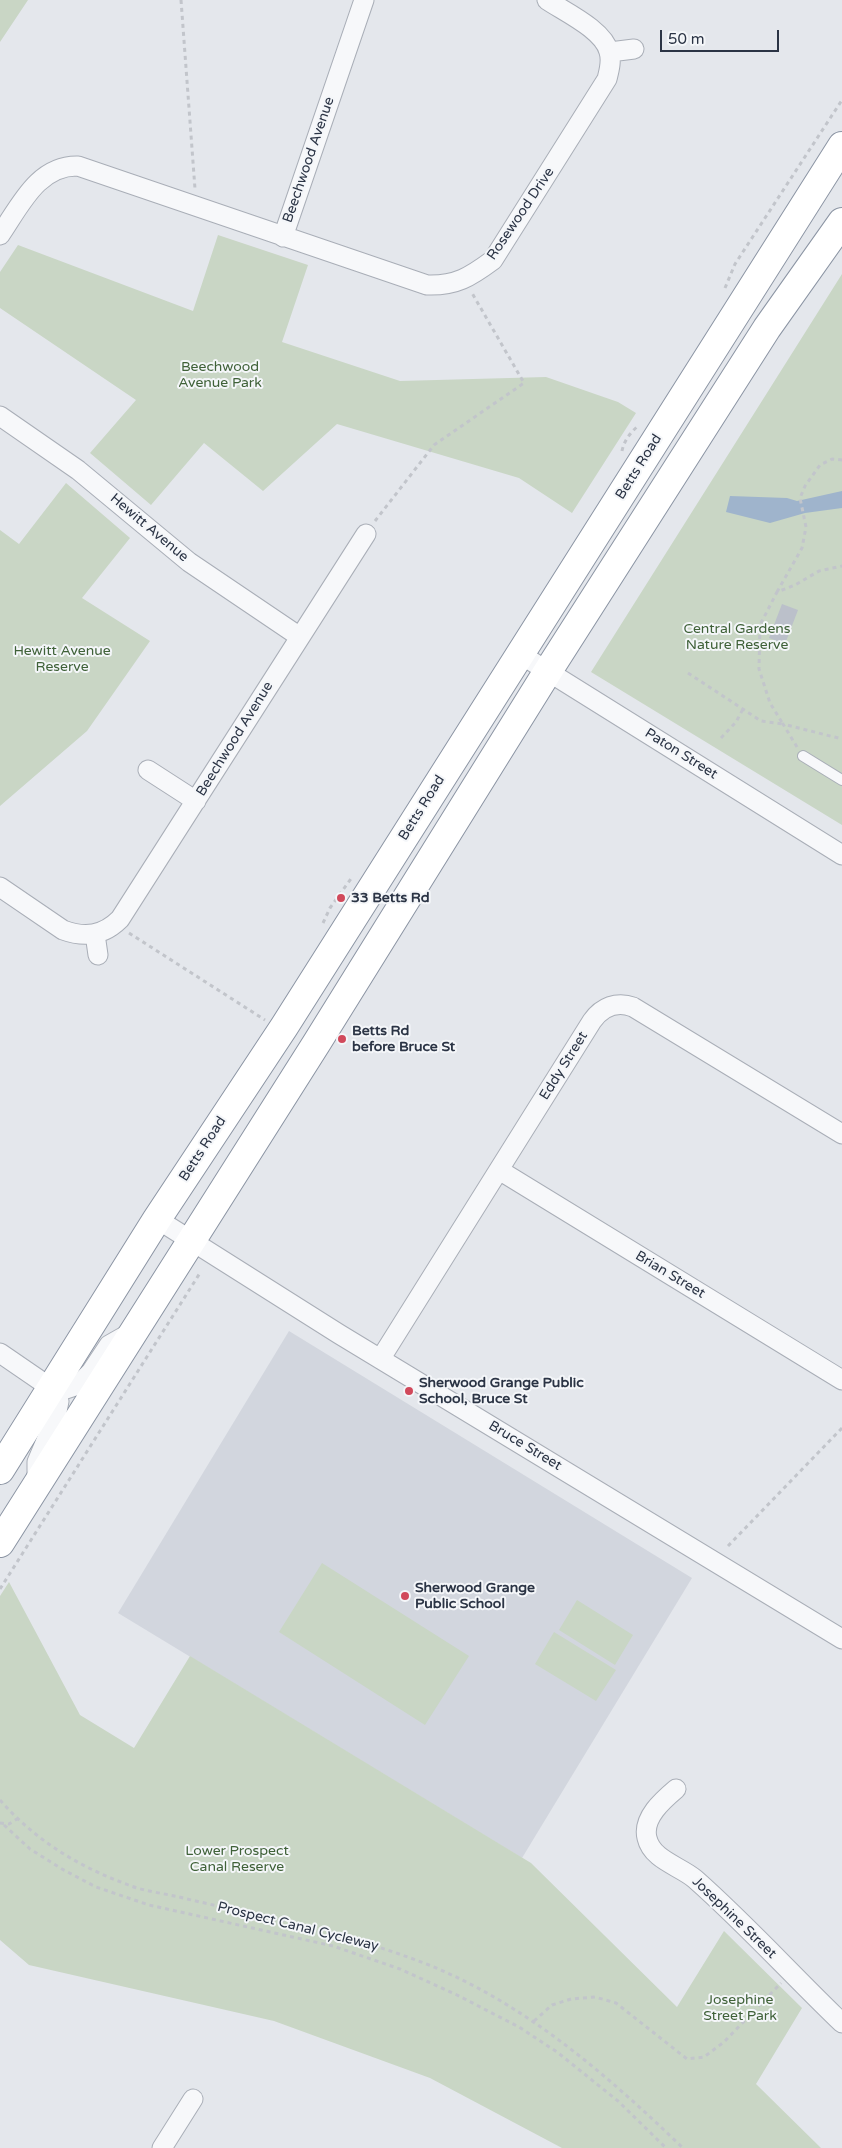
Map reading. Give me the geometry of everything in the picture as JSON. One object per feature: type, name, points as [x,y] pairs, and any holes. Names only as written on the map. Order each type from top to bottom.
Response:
[{"type":"highway","name":"Betts Road","points":[[0,1470],[157,1219],[284,1027],[842,146]]},
{"type":"highway","points":[[0,1543],[316,1044],[548,671],[767,328],[842,222]]},
{"type":"street","name":"Beechwood Avenue","points":[[0,235],[55,161],[70,166],[86,168],[283,237],[364,0]]},
{"type":"street","points":[[547,0],[596,32],[602,37],[610,52],[634,49]]},
{"type":"street","name":"Rosewood Drive","points":[[283,237],[427,285],[455,283],[474,275],[493,260],[604,86],[609,71],[610,52]]},
{"type":"street","name":"Hewitt Avenue","points":[[0,416],[78,470],[190,562],[300,637]]},
{"type":"street","name":"Beechwood Avenue","points":[[95,934],[109,929],[120,919],[366,534]]},
{"type":"street","name":"Paton Street","points":[[520,654],[842,855]]},
{"type":"street","points":[[148,770],[196,801]]},
{"type":"street","points":[[0,887],[63,930],[80,935],[95,934],[98,955]]},
{"type":"street","name":"Eddy Street","points":[[381,1358],[592,1021],[603,1009],[626,1004],[639,1010],[842,1134]]},
{"type":"street","name":"Brian Street","points":[[499,1170],[842,1380]]},
{"type":"street","name":"Bruce Street","points":[[157,1219],[842,1639]]},
{"type":"street","points":[[51,1388],[66,1389],[78,1386],[91,1372],[109,1345],[132,1332]]},
{"type":"street","points":[[0,1353],[51,1388],[57,1395],[58,1407],[56,1417],[37,1462],[36,1485]]},
{"type":"street","name":"Josephine Street","points":[[676,1789],[659,1805],[648,1822],[646,1833],[651,1849],[693,1878],[842,2023]]},
{"type":"street","points":[[162,2148],[193,2099]]},
{"type":"lane","points":[[803,756],[842,780]]},
{"type":"path","points":[[181,0],[196,207]]},
{"type":"path","points":[[366,534],[380,513],[434,445],[524,383],[464,279]]},
{"type":"path","points":[[803,756],[770,703],[759,669],[760,626],[802,548],[806,527],[800,498],[805,486],[820,465],[832,459],[842,460]]},
{"type":"path","points":[[777,592],[795,585],[819,571],[842,566]]},
{"type":"path","points":[[688,673],[761,721],[783,724],[842,739]]},
{"type":"path","points":[[721,738],[736,722],[743,709]]},
{"type":"path","points":[[115,924],[266,1020]]},
{"type":"path","points":[[0,1589],[200,1273]]},
{"type":"path","points":[[728,1546],[842,1428]]},
{"type":"path","name":"Prospect Canal Cycleway","points":[[0,1800],[18,1819],[74,1861],[128,1885],[301,1925],[386,1949],[459,1979],[534,2021],[598,2070],[683,2148]]},
{"type":"path","points":[[2,1824],[18,1819]]},
{"type":"path","points":[[2,1824],[30,1849],[96,1887],[149,1905],[333,1946],[400,1969],[458,1995],[519,2027],[556,2052],[618,2101],[666,2148]]},
{"type":"path","points":[[534,2021],[552,2005],[571,1999],[595,1997],[616,2003],[687,2059],[704,2057],[724,2042],[790,1973]]},
{"type":"shaded area","name":"Sherwood Grange Public School","points":[[289,1331],[692,1578],[522,1858],[118,1613]]},
{"type":"green space","points":[[0,0],[28,0],[0,42]]},
{"type":"green space","name":"Beechwood Avenue Park","points":[[218,235],[308,265],[282,342],[400,381],[546,377],[618,402],[636,413],[572,513],[519,478],[337,424],[263,491],[204,443],[151,505],[90,453],[136,400],[0,308],[0,272],[18,245],[193,311]]},
{"type":"green space","name":"Central Gardens Nature Reserve","points":[[842,274],[842,825],[591,672]]},
{"type":"green space","name":"Hewitt Avenue Reserve","points":[[66,483],[130,538],[82,598],[150,641],[87,731],[0,806],[0,530],[19,544]]},
{"type":"green space","points":[[322,1563],[469,1656],[425,1725],[279,1632]]},
{"type":"green space","name":"Lower Prospect Canal Reserve","points":[[9,1582],[80,1715],[134,1748],[190,1656],[531,1863],[677,2007],[724,1931],[802,2008],[756,2084],[821,2148],[562,2148],[430,2078],[274,2021],[29,1965],[0,1940],[0,1596]]},
{"type":"green space","points":[[577,1600],[633,1635],[615,1665],[559,1630]]},
{"type":"green space","points":[[554,1632],[616,1670],[596,1701],[535,1664]]},
{"type":"water","points":[[842,491],[842,508],[805,513],[770,523],[726,512],[730,496],[787,498],[797,501]]},
{"type":"building","points":[[782,604],[798,610],[785,644],[769,638]]},
{"type":"place","name":"33 Betts Rd","points":[[341,898]]},
{"type":"place","name":"Betts Rd before Bruce St","points":[[342,1039]]},
{"type":"place","name":"Sherwood Grange Public School, Bruce St","points":[[409,1391]]},
{"type":"place","name":"Sherwood Grange Public School","points":[[405,1596]]},
{"type":"park label","name":"Josephine Street Park","points":[[740,2008]]}]
